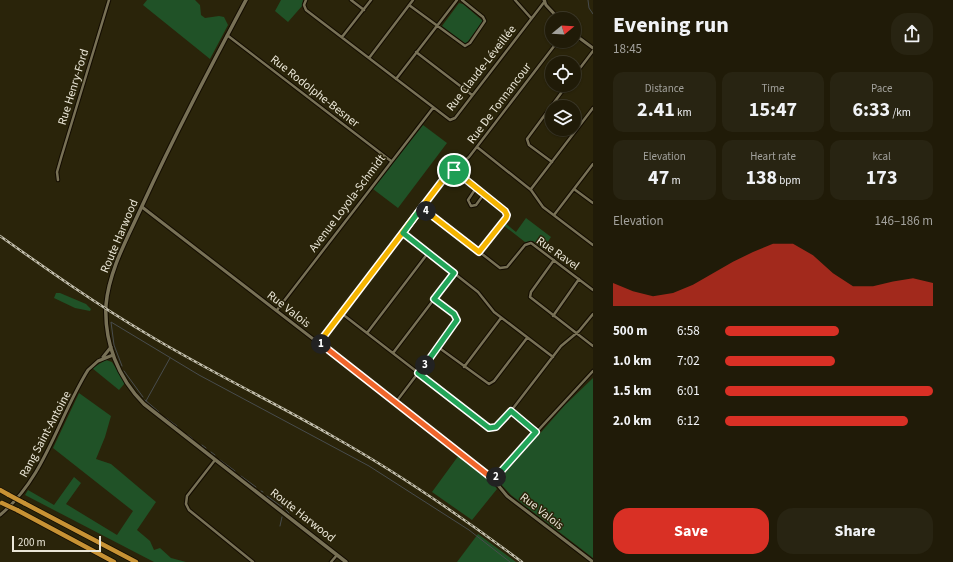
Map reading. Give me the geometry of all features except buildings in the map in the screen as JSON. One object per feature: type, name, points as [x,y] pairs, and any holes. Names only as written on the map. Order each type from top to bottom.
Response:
[{"type":"highway","points":[[0,490],[136,562]]},
{"type":"highway","points":[[1,502],[114,562]]},
{"type":"main road","name":"Route Harwood","points":[[246,0],[172,144],[118,258],[110,283],[106,314],[111,347],[113,355],[126,380],[141,401],[346,562]]},
{"type":"street","name":"Rue Henry-Ford","points":[[58,180],[57,174],[61,158],[109,0]]},
{"type":"street","name":"Rue Claude-Léveillée","points":[[306,0],[304,5],[305,8],[449,119],[454,119],[544,0]]},
{"type":"street","points":[[351,0],[364,10]]},
{"type":"street","points":[[342,37],[371,0]]},
{"type":"street","points":[[369,58],[413,0]]},
{"type":"street","points":[[396,79],[457,0]]},
{"type":"street","points":[[409,5],[462,45],[469,44],[485,24],[485,20],[462,0]]},
{"type":"street","points":[[515,0],[531,18]]},
{"type":"street","points":[[544,0],[553,12]]},
{"type":"street","name":"Rue Rodolphe-Besner","points":[[227,35],[391,161]]},
{"type":"street","points":[[581,39],[593,48]]},
{"type":"street","name":"Rue De Tonnancour","points":[[319,343],[443,180],[466,160],[477,147],[553,48]]},
{"type":"street","points":[[581,67],[593,51]]},
{"type":"street","points":[[416,52],[472,95]]},
{"type":"street","points":[[552,162],[529,144],[527,139],[562,92]]},
{"type":"street","name":"Avenue Loyola-Schmidt","points":[[277,310],[433,108]]},
{"type":"street","points":[[531,189],[593,108]]},
{"type":"street","points":[[477,147],[531,189],[543,207],[593,245]]},
{"type":"street","points":[[554,215],[593,164]]},
{"type":"street","points":[[454,170],[504,210],[507,215],[479,252]]},
{"type":"street","points":[[476,188],[468,200],[471,206],[475,206],[484,194]]},
{"type":"street","points":[[574,189],[593,203]]},
{"type":"street","name":"Rue Valois","points":[[142,207],[396,402],[493,479],[509,497],[592,562]]},
{"type":"street","name":"Rue Ravel","points":[[422,207],[499,267],[505,269],[526,244],[531,243],[593,290]]},
{"type":"street","points":[[403,233],[478,292],[490,309],[553,357]]},
{"type":"street","points":[[367,333],[428,253]]},
{"type":"street","points":[[554,260],[530,295],[532,300],[593,346]]},
{"type":"street","points":[[393,353],[454,273]]},
{"type":"street","points":[[553,316],[579,279]]},
{"type":"street","points":[[396,402],[456,324],[457,319],[454,314],[434,299]]},
{"type":"street","points":[[341,313],[490,428],[497,426],[511,411],[562,345],[576,334],[593,314]]},
{"type":"street","points":[[464,367],[501,318]]},
{"type":"street","points":[[438,347],[484,382],[491,383],[527,338]]},
{"type":"street","name":"Rang Saint-Antoine","points":[[102,359],[111,347]]},
{"type":"street","name":"Rang Saint-Antoine","points":[[0,515],[14,503],[26,488],[47,452],[86,373],[91,366],[102,359],[113,355]]},
{"type":"street","points":[[493,479],[593,370]]},
{"type":"street","points":[[511,411],[536,432]]},
{"type":"street","points":[[215,460],[187,496],[186,505],[253,562]]},
{"type":"street","points":[[331,562],[337,555]]},
{"type":"green space","points":[[147,0],[195,0],[200,5],[201,15],[205,18],[219,16],[224,17],[228,25],[210,59],[143,5]]},
{"type":"green space","points":[[281,0],[303,0],[302,6],[288,22],[275,11]]},
{"type":"green space","points":[[459,3],[463,4],[483,21],[466,44],[442,26]]},
{"type":"green space","points":[[423,125],[447,143],[398,208],[373,189]]},
{"type":"green space","points":[[526,218],[551,237],[543,249],[533,241],[525,242],[503,225],[505,223],[516,232]]},
{"type":"green space","points":[[56,293],[60,293],[86,304],[91,309],[90,311],[75,308],[54,298]]},
{"type":"green space","points":[[106,360],[112,362],[125,383],[119,390],[92,368]]},
{"type":"green space","points":[[593,378],[593,558],[511,495],[498,481],[565,405]]},
{"type":"green space","points":[[79,393],[111,416],[105,437],[96,459],[111,464],[156,502],[137,530],[150,541],[154,550],[160,548],[171,558],[186,562],[154,562],[25,495],[28,490],[54,505],[74,477],[81,483],[66,504],[117,535],[133,511],[53,448]]},
{"type":"green space","points":[[459,455],[488,478],[487,480],[490,482],[491,481],[497,489],[472,520],[432,492]]},
{"type":"green space","points":[[478,534],[516,562],[457,562]]},
{"type":"waterway","points":[[588,0],[589,8],[593,14]]},
{"type":"waterway","points":[[122,366],[114,345],[111,322],[199,375],[369,466],[469,530],[510,562]]},
{"type":"waterway","points":[[146,401],[170,358]]},
{"type":"waterway","points":[[124,371],[143,397]]},
{"type":"waterway","points":[[145,400],[159,412]]},
{"type":"waterway","points":[[166,418],[177,426]]},
{"type":"waterway","points":[[188,435],[193,439]]},
{"type":"waterway","points":[[202,445],[206,448]]},
{"type":"waterway","points":[[211,452],[215,455]]},
{"type":"waterway","points":[[220,460],[235,471]]},
{"type":"waterway","points":[[241,476],[256,487]]},
{"type":"waterway","points":[[267,496],[282,507]]},
{"type":"waterway","points":[[286,510],[289,513]]},
{"type":"waterway","points":[[280,526],[282,517]]},
{"type":"railway","points":[[0,236],[128,323],[193,361],[359,451],[454,512],[522,562]]},
{"type":"route","points":[[454,170],[442,181],[422,207],[406,228],[401,236],[319,343],[493,479],[536,432],[511,411],[496,427],[489,428],[418,373],[456,323],[457,319],[455,315],[434,299],[454,273],[403,233],[422,207],[479,252],[507,215],[504,210],[454,170]]}]
